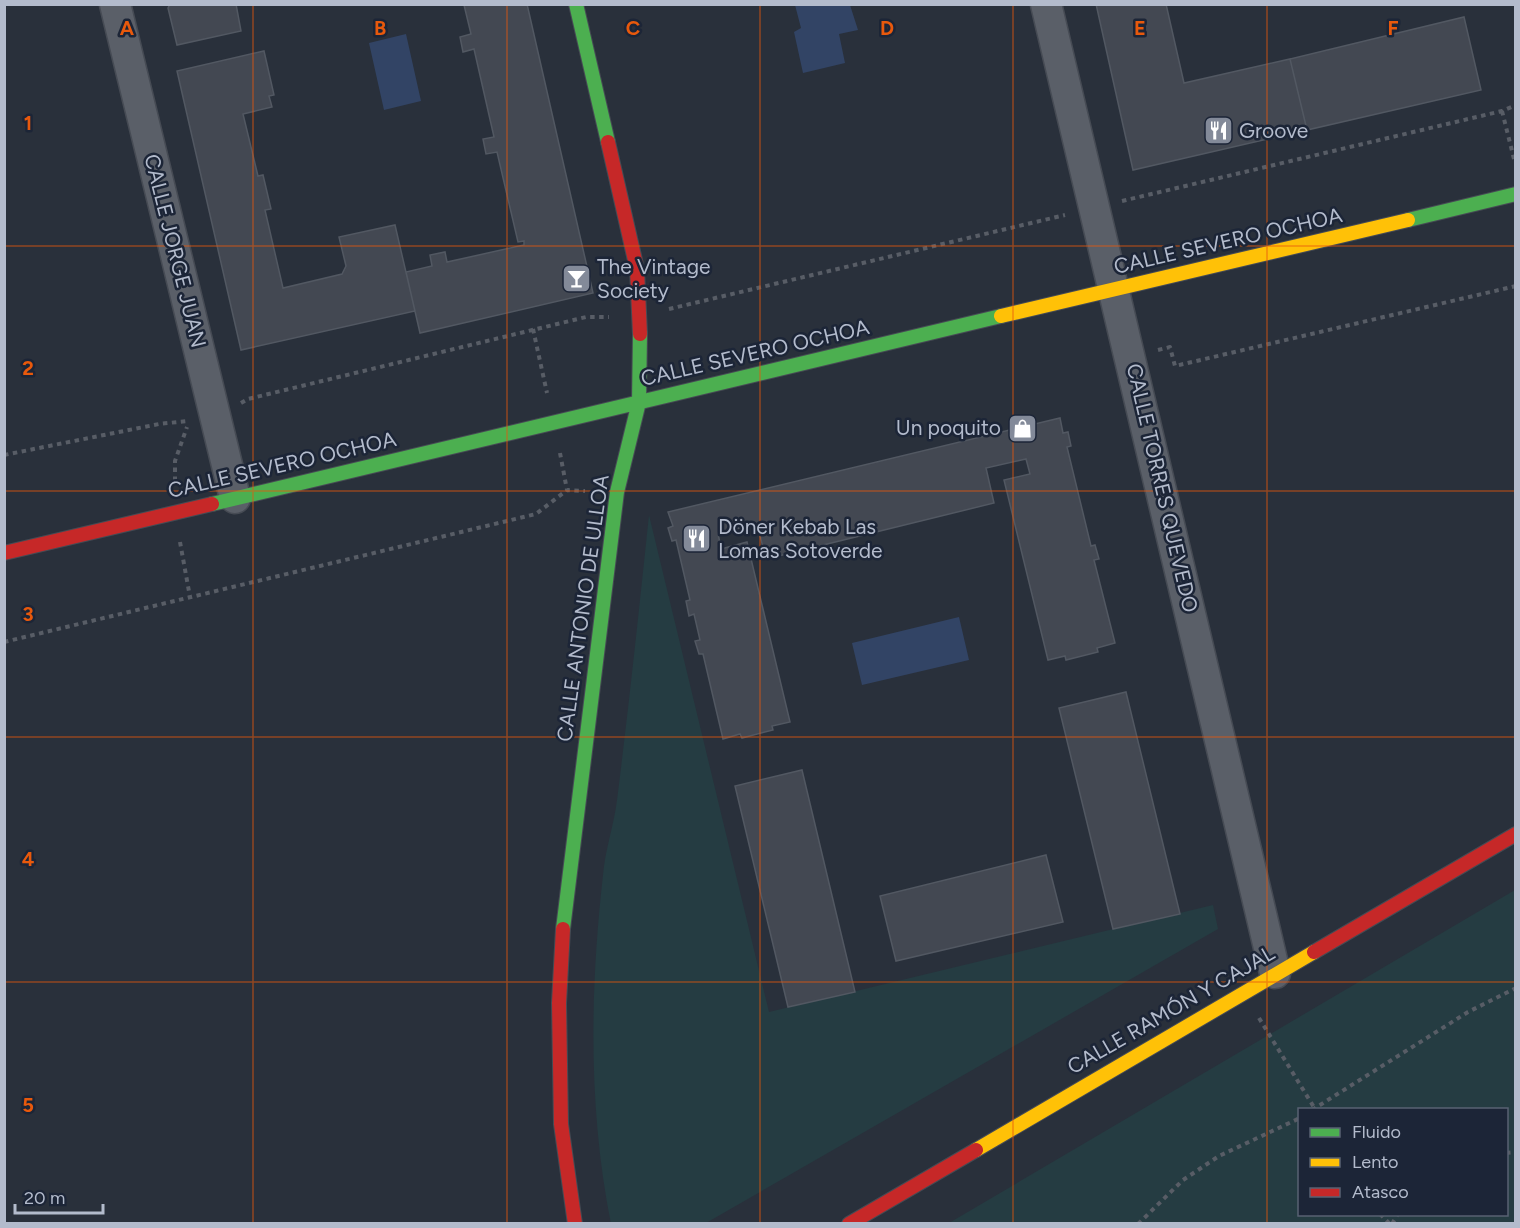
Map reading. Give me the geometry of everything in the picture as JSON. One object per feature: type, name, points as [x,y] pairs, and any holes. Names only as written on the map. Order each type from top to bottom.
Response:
[{"type":"street","name":"CALLE JORGE JUAN","points":[[115,4],[235,498]]},
{"type":"street","name":"CALLE ANTONIO DE ULLOA","points":[[575,1224],[561,1124],[559,1004],[563,922],[617,492],[639,402],[640,317],[637,269],[576,4]]},
{"type":"street","name":"CALLE TORRES QUEVEDO","points":[[1046,4],[1275,973]]},
{"type":"street","name":"CALLE SEVERO OCHOA","points":[[4,553],[1515,194]]},
{"type":"street","name":"CALLE RAMÓN Y CAJAL","points":[[849,1224],[1515,834]]},
{"type":"path","points":[[4,455],[159,424],[216,419],[248,399],[510,335],[586,317],[640,317],[696,301],[1502,111],[1515,105]]},
{"type":"path","points":[[1502,111],[1515,165]]},
{"type":"path","points":[[1131,357],[1170,347],[1175,366],[1515,286]]},
{"type":"path","points":[[4,642],[536,514],[567,490]]},
{"type":"path","points":[[1316,1108],[1458,1017],[1515,988]]},
{"type":"path","points":[[1243,992],[1313,1108]]},
{"type":"path","points":[[1138,1224],[1183,1180],[1219,1156],[1298,1118]]},
{"type":"green space","points":[[649,515],[769,1012],[1213,905],[1218,929],[706,1223],[611,1224],[598,1137],[594,1006],[599,919],[604,866],[617,800]]},
{"type":"green space","points":[[1515,890],[1515,1223],[949,1223]]},
{"type":"water","points":[[795,5],[850,5],[858,30],[839,34],[845,63],[803,73],[794,32],[801,28]]},
{"type":"water","points":[[406,34],[421,101],[384,110],[369,43]]},
{"type":"water","points":[[959,617],[969,660],[862,685],[852,643]]},
{"type":"building","points":[[170,4],[236,4],[241,31],[177,45],[168,8]]},
{"type":"building","points":[[527,4],[593,293],[420,333],[406,272],[432,266],[430,255],[445,252],[447,262],[524,245],[524,241],[518,242],[497,152],[486,154],[483,139],[494,137],[474,49],[463,52],[460,37],[471,34],[464,5]]},
{"type":"building","points":[[1096,4],[1166,4],[1184,83],[1290,59],[1307,130],[1133,170]]},
{"type":"building","points":[[1464,17],[1481,90],[1307,130],[1290,59]]},
{"type":"building","points":[[264,51],[274,95],[269,96],[272,107],[243,114],[258,176],[263,175],[271,209],[265,210],[283,288],[342,274],[346,266],[339,237],[395,225],[415,311],[241,350],[177,71]]},
{"type":"building","points":[[1060,418],[1063,433],[1068,432],[1071,446],[1067,447],[1091,546],[1095,545],[1099,559],[1094,560],[1115,643],[1097,648],[1098,652],[1066,660],[1065,656],[1048,660],[1004,480],[1030,474],[1026,459],[986,468],[994,503],[766,559],[757,524],[718,533],[721,549],[747,542],[790,722],[772,726],[773,730],[742,738],[740,734],[723,739],[703,654],[699,654],[695,641],[700,640],[694,614],[689,616],[686,601],[690,600],[676,540],[672,541],[668,528],[673,526],[668,512]]},
{"type":"building","points":[[1126,692],[1180,914],[1113,929],[1059,708]]},
{"type":"building","points":[[802,770],[855,992],[788,1007],[735,786]]},
{"type":"building","points":[[1046,855],[1063,922],[896,961],[880,896]]},
{"type":"traffic: fast","points":[[576,4],[608,142]]},
{"type":"traffic: fast","points":[[1408,220],[1516,194]]},
{"type":"traffic: fast","points":[[212,504],[1001,316]]},
{"type":"traffic: fast","points":[[563,929],[617,492],[639,402],[640,334]]},
{"type":"traffic: slow","points":[[1001,316],[1408,220]]},
{"type":"traffic: slow","points":[[976,1150],[1314,952]]},
{"type":"traffic: jam","points":[[608,142],[637,269],[640,334]]},
{"type":"traffic: jam","points":[[4,553],[212,504]]},
{"type":"traffic: jam","points":[[1314,952],[1516,834]]},
{"type":"traffic: jam","points":[[563,929],[559,1003],[561,1124],[575,1224]]},
{"type":"traffic: jam","points":[[849,1224],[976,1150]]},
{"type":"place","name":"Groove","points":[[1218,131]]},
{"type":"place","name":"The Vintage Society","points":[[576,279]]},
{"type":"place","name":"Un poquito","points":[[1022,428]]},
{"type":"place","name":"Döner Kebab Las Lomas Sotoverde","points":[[697,539]]}]
